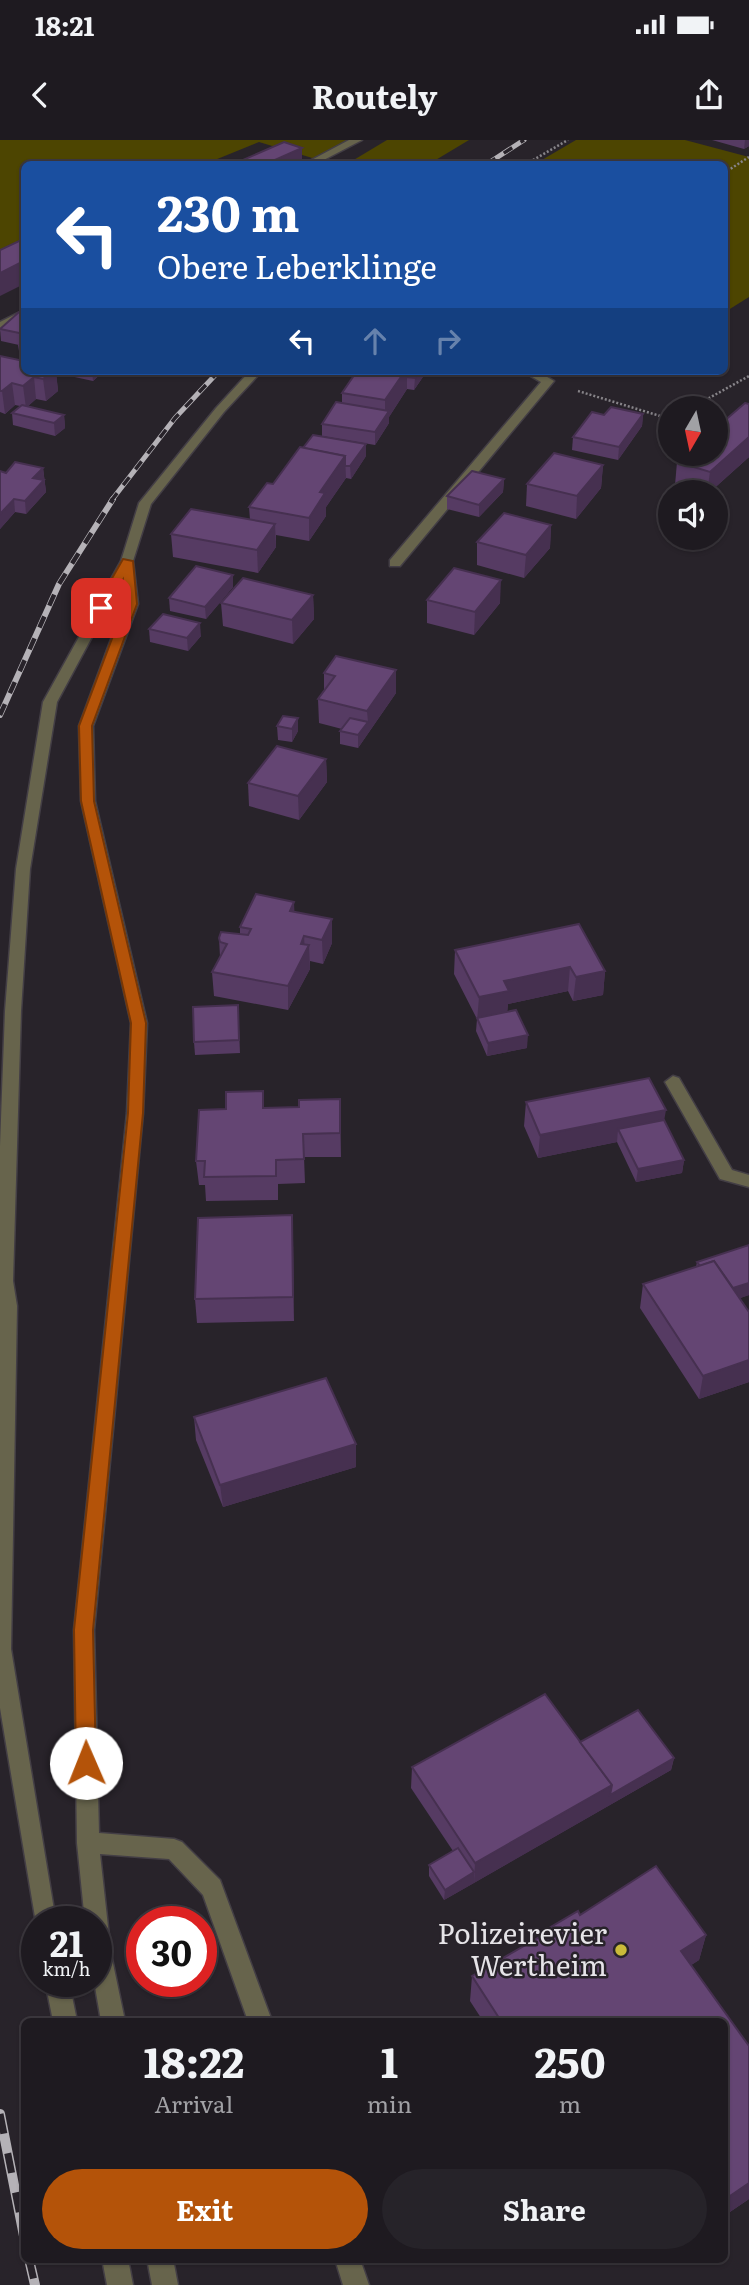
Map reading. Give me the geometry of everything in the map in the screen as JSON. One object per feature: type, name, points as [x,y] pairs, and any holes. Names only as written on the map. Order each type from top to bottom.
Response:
[{"type":"street","points":[[315,161],[357,140]]},
{"type":"street","points":[[0,327],[21,315]]},
{"type":"street","points":[[42,1906],[1,1649],[8,1306],[4,1281],[13,1011],[23,869],[50,702],[127,561],[145,503],[220,410],[252,375]]},
{"type":"street","points":[[396,563],[548,381],[536,375]]},
{"type":"street","points":[[112,2018],[100,1954],[88,1843],[84,1630],[135,1113],[139,1023],[88,801],[86,726],[131,604],[127,561]]},
{"type":"street","points":[[673,1082],[726,1175],[749,1181]]},
{"type":"street","points":[[88,1843],[174,1849],[212,1888],[259,2018]]},
{"type":"street","points":[[60,1997],[64,2018]]},
{"type":"street","points":[[116,2263],[120,2285]]},
{"type":"street","points":[[161,2263],[165,2285]]},
{"type":"street","points":[[348,2263],[356,2285]]},
{"type":"path","points":[[531,161],[568,140]]},
{"type":"path","points":[[728,171],[749,158]]},
{"type":"path","points":[[713,396],[749,376]]},
{"type":"path","points":[[548,381],[658,415]]},
{"type":"shaded area","points":[[0,140],[357,140],[319,160],[259,142],[212,161],[21,161],[21,241],[0,250]]},
{"type":"shaded area","points":[[387,140],[469,140],[434,161],[352,161]]},
{"type":"shaded area","points":[[576,140],[685,140],[749,157],[749,297],[728,310],[728,161],[540,161]]},
{"type":"building","points":[[284,142],[302,148],[273,161],[241,161]]},
{"type":"building","points":[[21,242],[21,262],[0,273],[0,250]]},
{"type":"building","points":[[19,312],[21,312],[21,333],[0,329]]},
{"type":"building","points":[[0,356],[21,360],[21,375],[48,375],[43,379],[34,377],[23,386],[12,383],[0,391]]},
{"type":"building","points":[[354,375],[402,375],[385,400],[342,393]]},
{"type":"building","points":[[336,402],[389,411],[375,432],[322,424]]},
{"type":"building","points":[[745,403],[749,404],[749,437],[728,456],[728,418]]},
{"type":"building","points":[[22,405],[64,415],[54,423],[12,413]]},
{"type":"building","points":[[611,407],[643,414],[619,447],[573,437],[592,412],[604,415]]},
{"type":"building","points":[[313,435],[366,444],[350,466],[345,466],[345,456],[303,448]]},
{"type":"building","points":[[300,447],[345,456],[320,492],[325,493],[309,518],[249,507],[267,483],[273,484]]},
{"type":"building","points":[[554,453],[603,465],[577,496],[527,484]]},
{"type":"building","points":[[15,462],[43,468],[33,478],[44,480],[25,501],[14,499],[0,514],[0,471],[6,473]]},
{"type":"building","points":[[690,466],[717,466],[710,472]]},
{"type":"building","points":[[472,471],[504,479],[479,505],[447,496]]},
{"type":"building","points":[[191,509],[275,524],[257,550],[171,534]]},
{"type":"building","points":[[504,513],[551,525],[526,555],[477,542]]},
{"type":"building","points":[[196,566],[233,575],[205,607],[169,598]]},
{"type":"building","points":[[454,568],[501,580],[475,612],[427,600]]},
{"type":"building","points":[[243,578],[313,595],[292,620],[221,603]]},
{"type":"building","points":[[163,614],[200,623],[187,638],[149,629]]},
{"type":"building","points":[[336,656],[396,670],[367,711],[318,699],[335,676],[324,673]]},
{"type":"building","points":[[283,716],[298,718],[292,729],[277,726]]},
{"type":"building","points":[[350,718],[368,722],[358,735],[340,731]]},
{"type":"building","points":[[277,746],[326,759],[298,796],[248,783]]},
{"type":"building","points":[[256,894],[294,902],[290,911],[332,919],[322,940],[304,936],[301,944],[309,945],[288,986],[212,972],[227,944],[220,942],[221,932],[248,935],[251,929],[240,927]]},
{"type":"building","points":[[579,924],[605,971],[576,977],[570,967],[504,981],[509,991],[479,997],[455,950]]},
{"type":"building","points":[[238,1005],[239,1040],[194,1042],[193,1007]]},
{"type":"building","points":[[516,1010],[528,1035],[488,1043],[477,1018]]},
{"type":"building","points":[[649,1078],[666,1110],[540,1135],[526,1102]]},
{"type":"building","points":[[263,1091],[263,1108],[299,1107],[299,1100],[340,1099],[340,1133],[303,1134],[304,1159],[276,1160],[276,1176],[204,1177],[205,1161],[196,1161],[199,1110],[226,1109],[226,1092]]},
{"type":"building","points":[[664,1120],[684,1160],[638,1169],[618,1129]]},
{"type":"building","points":[[292,1215],[293,1297],[195,1299],[198,1218]]},
{"type":"building","points":[[749,1245],[749,1283],[733,1288],[714,1261],[700,1266],[697,1262]]},
{"type":"building","points":[[714,1261],[749,1312],[749,1360],[703,1376],[643,1284]]},
{"type":"building","points":[[326,1378],[356,1444],[220,1485],[194,1417]]},
{"type":"building","points":[[545,1694],[612,1785],[475,1863],[412,1767]]},
{"type":"building","points":[[638,1710],[674,1758],[610,1795],[612,1785],[580,1742]]},
{"type":"building","points":[[458,1848],[474,1872],[445,1890],[429,1865]]},
{"type":"building","name":"Polizeirevier Wertheim","points":[[656,1866],[706,1935],[681,1951],[749,2046],[749,2183],[728,2197],[728,2018],[499,2018],[472,1976],[578,1911],[580,1915]]},
{"type":"railway","points":[[492,161],[524,140]]},
{"type":"railway","points":[[111,501],[175,418],[215,375]]},
{"type":"railway","points":[[0,715],[59,584],[113,499]]},
{"type":"railway","points":[[0,2114],[21,2221]]},
{"type":"railway","points":[[30,2263],[35,2285]]},
{"type":"place","name":"Polizeirevier Wertheim","points":[[621,1950]]},
{"type":"route","points":[[86,1763],[84,1630],[135,1113],[139,1023],[88,801],[86,726],[131,604],[127,561],[101,608]]}]
